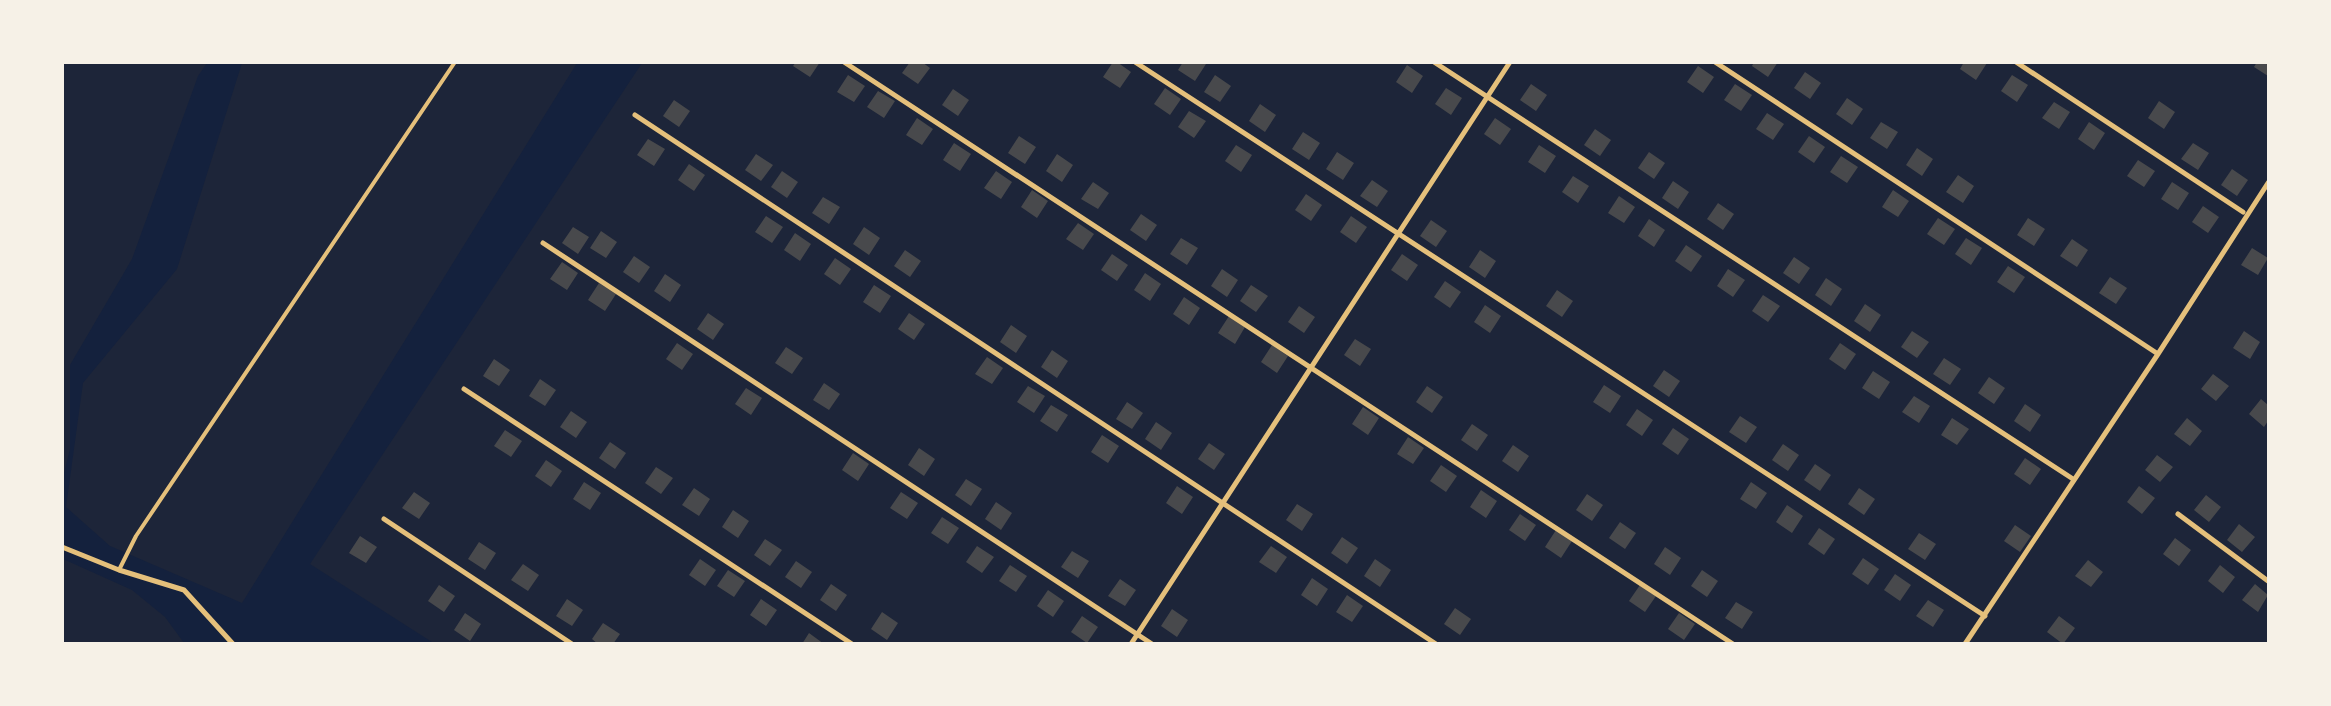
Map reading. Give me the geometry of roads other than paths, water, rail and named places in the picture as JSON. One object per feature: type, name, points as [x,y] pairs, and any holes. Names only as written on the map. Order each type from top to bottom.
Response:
[{"type":"street","points":[[844,62],[1733,644]]},
{"type":"street","points":[[1135,62],[1985,616]]},
{"type":"street","points":[[1434,62],[2074,479]]},
{"type":"street","points":[[1131,644],[1510,62]]},
{"type":"street","points":[[1715,62],[2158,354]]},
{"type":"street","points":[[2016,62],[2243,212]]},
{"type":"street","points":[[635,115],[1436,644]]},
{"type":"street","points":[[1965,644],[2158,354],[2268,183]]},
{"type":"street","points":[[543,243],[1152,644]]},
{"type":"street","points":[[464,389],[852,644]]},
{"type":"street","points":[[2178,514],[2268,580]]},
{"type":"street","points":[[384,519],[572,644]]},
{"type":"street","points":[[62,547],[119,570],[184,590],[233,644]]},
{"type":"lane","points":[[119,570],[142,528],[455,62]]}]
